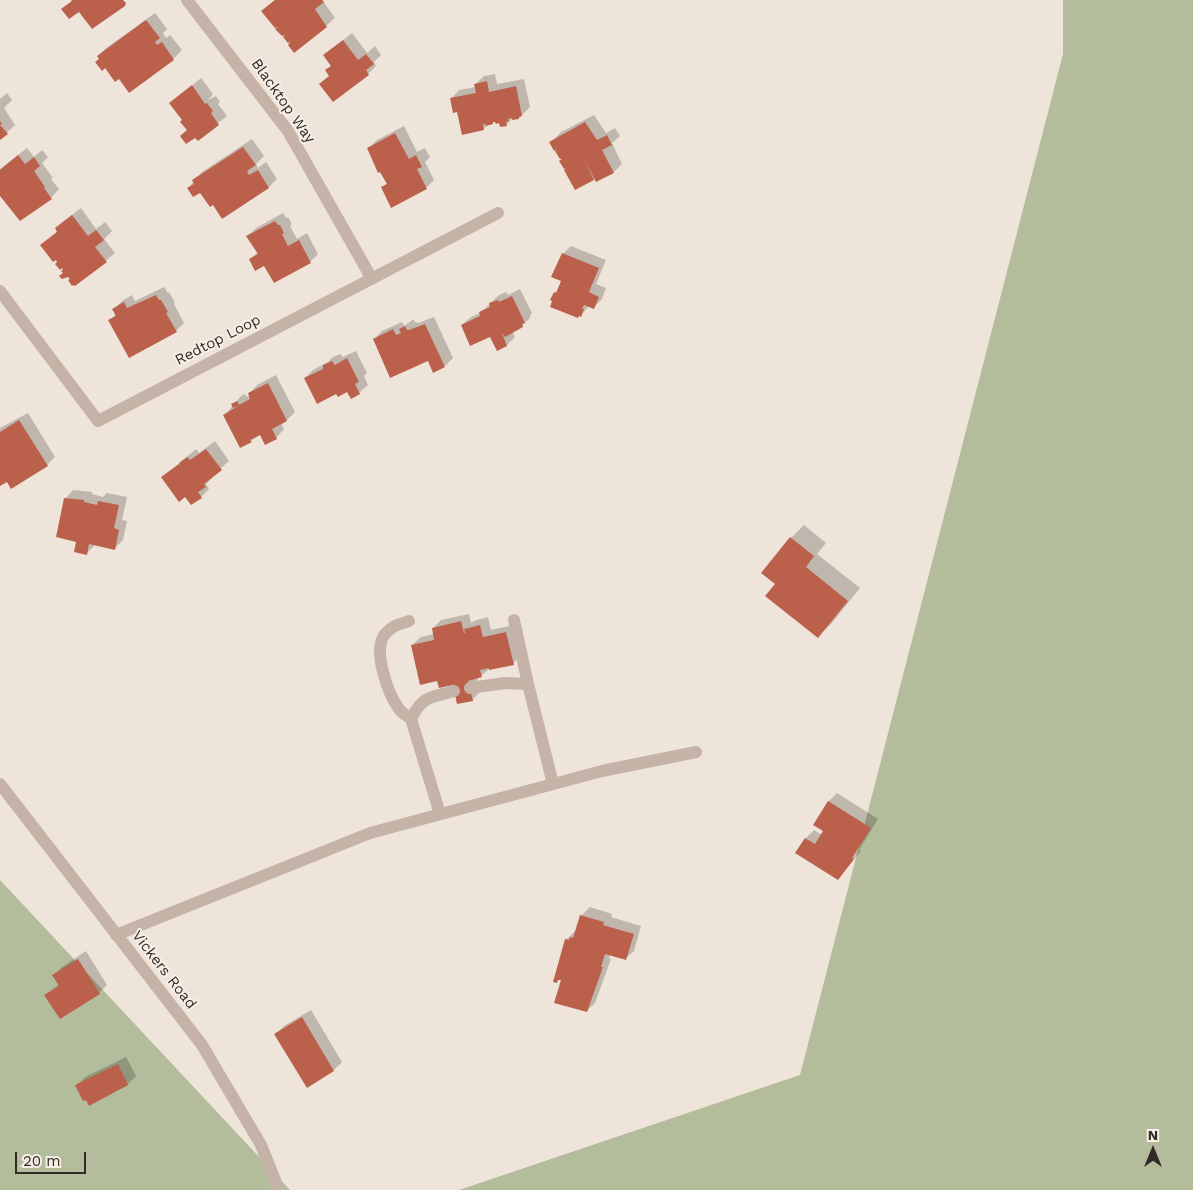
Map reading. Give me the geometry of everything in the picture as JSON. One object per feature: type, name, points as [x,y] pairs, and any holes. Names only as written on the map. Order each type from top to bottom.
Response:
[{"type":"street","name":"Blacktop Way","points":[[187,0],[288,131],[372,279]]},
{"type":"street","name":"Redtop Loop","points":[[0,292],[98,421],[498,214]]},
{"type":"street","points":[[514,620],[553,784]]},
{"type":"street","points":[[409,621],[393,626],[384,636],[380,650],[384,672],[393,699],[400,711],[411,719],[440,814]]},
{"type":"street","points":[[470,688],[505,683],[528,684]]},
{"type":"street","points":[[411,719],[425,699],[454,691]]},
{"type":"street","points":[[116,935],[370,833],[602,771],[696,752]]},
{"type":"street","name":"Vickers Road","points":[[0,784],[202,1045],[261,1145],[279,1190]]},
{"type":"green space","points":[[1063,0],[1193,0],[1193,1190],[459,1190],[800,1075],[1063,54]]},
{"type":"green space","points":[[0,880],[290,1190],[0,1190]]},
{"type":"building","points":[[71,0],[123,0],[126,3],[125,6],[92,29],[79,12],[69,19],[61,9]]},
{"type":"building","points":[[275,0],[322,0],[324,2],[315,9],[327,27],[294,53],[288,45],[290,42],[288,43],[283,37],[285,35],[282,36],[275,29],[278,27],[275,28],[261,11]]},
{"type":"building","points":[[146,20],[160,38],[155,42],[157,45],[162,42],[174,60],[129,93],[119,79],[115,82],[105,68],[102,71],[95,62],[99,59],[97,56]]},
{"type":"building","points":[[343,40],[358,60],[366,54],[374,64],[366,70],[369,75],[333,102],[319,84],[329,76],[325,70],[331,66],[323,55]]},
{"type":"building","points":[[487,81],[489,92],[516,86],[522,116],[519,119],[508,119],[509,121],[506,122],[507,126],[500,127],[499,123],[496,124],[495,122],[486,126],[483,124],[484,130],[462,135],[457,112],[453,113],[450,98],[476,93],[474,84]]},
{"type":"building","points":[[192,85],[205,104],[207,103],[213,111],[211,113],[219,125],[198,141],[195,138],[186,144],[180,136],[187,130],[169,103]]},
{"type":"building","points":[[585,122],[597,140],[607,135],[612,145],[602,150],[614,173],[596,182],[584,159],[594,180],[575,190],[564,170],[566,168],[564,169],[559,161],[562,159],[560,159],[555,151],[557,149],[554,151],[549,142]]},
{"type":"building","points":[[0,125],[8,134],[0,140]]},
{"type":"building","points":[[395,133],[409,159],[416,155],[422,167],[417,169],[427,189],[391,208],[381,187],[387,184],[380,172],[378,173],[367,148]]},
{"type":"building","points":[[243,147],[256,165],[247,171],[249,175],[258,170],[269,188],[222,219],[213,205],[210,207],[200,193],[193,197],[187,188],[194,184],[192,180]]},
{"type":"building","points":[[18,155],[25,164],[34,157],[40,166],[34,171],[52,199],[20,221],[0,196],[0,170]]},
{"type":"building","points":[[72,215],[88,236],[96,230],[104,240],[95,247],[107,262],[75,286],[72,286],[68,277],[62,279],[59,276],[63,273],[61,271],[63,270],[62,268],[60,270],[55,264],[56,260],[53,262],[40,245],[57,232],[55,228]]},
{"type":"building","points":[[275,221],[280,225],[288,246],[299,240],[311,263],[274,283],[264,266],[255,271],[249,259],[258,254],[246,236]]},
{"type":"building","points":[[562,253],[599,268],[589,292],[599,297],[594,309],[584,305],[581,317],[579,316],[578,318],[550,307],[552,301],[550,300],[554,292],[556,293],[561,281],[551,277]]},
{"type":"building","points":[[156,295],[168,312],[166,313],[177,332],[129,358],[108,320],[116,316],[112,309],[124,302],[127,308]]},
{"type":"building","points":[[512,296],[525,323],[522,324],[523,327],[505,337],[502,333],[507,346],[497,351],[490,337],[470,346],[461,325],[480,316],[479,312],[490,307],[489,303],[498,300],[499,302]]},
{"type":"building","points":[[425,324],[445,367],[433,373],[428,361],[390,378],[373,339],[393,329],[396,335],[401,333],[399,329],[405,326],[409,330]]},
{"type":"building","points":[[347,358],[359,382],[355,384],[360,394],[351,399],[347,392],[338,397],[336,394],[317,404],[304,378],[323,369],[323,365],[332,361],[335,365]]},
{"type":"building","points":[[268,383],[287,421],[272,429],[277,439],[265,445],[260,435],[250,440],[252,442],[240,448],[223,415],[238,406],[233,408],[231,404],[237,401],[239,405],[250,399],[248,393]]},
{"type":"building","points":[[19,420],[48,466],[11,489],[7,482],[0,486],[0,432]]},
{"type":"building","points":[[206,449],[222,470],[204,484],[206,487],[198,492],[202,498],[191,505],[185,497],[179,502],[161,477],[179,464],[181,466],[179,463],[187,457],[190,460]]},
{"type":"building","points":[[64,498],[84,500],[84,502],[97,505],[98,501],[119,505],[114,528],[119,530],[115,550],[89,544],[87,555],[74,552],[76,542],[56,537]]},
{"type":"building","points":[[790,537],[814,556],[806,567],[848,601],[818,638],[765,596],[775,584],[761,573]]},
{"type":"building","points":[[461,621],[464,633],[464,629],[480,625],[483,637],[506,632],[514,665],[480,670],[482,677],[468,681],[473,701],[457,704],[453,685],[439,688],[437,681],[420,685],[411,645],[434,640],[432,628]]},
{"type":"building","points":[[828,801],[871,828],[852,858],[854,859],[838,880],[795,853],[805,838],[815,844],[823,831],[813,825]]},
{"type":"building","points":[[580,915],[604,922],[603,925],[634,934],[626,960],[605,954],[601,967],[603,967],[587,1012],[554,1003],[561,980],[558,980],[557,983],[553,982],[565,939],[573,938]]},
{"type":"building","points":[[78,959],[100,994],[60,1019],[44,995],[59,986],[52,975]]},
{"type":"building","points":[[302,1017],[334,1071],[307,1088],[274,1034]]},
{"type":"building","points":[[118,1064],[128,1085],[89,1106],[86,1100],[83,1101],[75,1085]]}]
